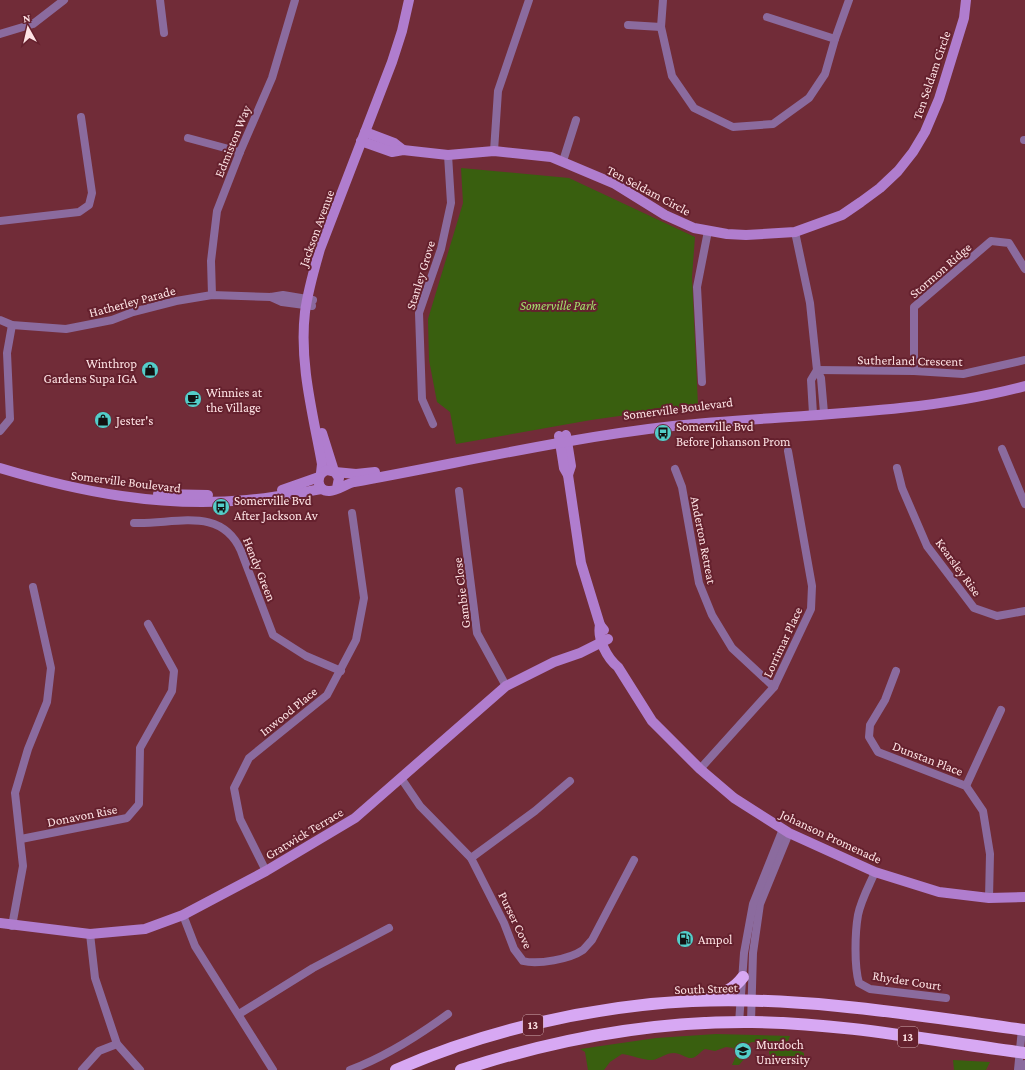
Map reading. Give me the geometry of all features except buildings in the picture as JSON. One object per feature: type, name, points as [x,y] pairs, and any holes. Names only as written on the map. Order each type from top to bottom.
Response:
[{"type":"highway","points":[[692,1001],[725,993],[738,984],[743,976]]},
{"type":"highway","name":"South Street","points":[[396,1070],[464,1043],[548,1021],[618,1008],[692,1001],[746,1001],[844,1007],[1023,1030]]},
{"type":"highway","name":"13","points":[[461,1070],[557,1042],[657,1027],[751,1022],[840,1028],[1022,1053]]},
{"type":"street","points":[[0,34],[33,24],[64,0]]},
{"type":"street","points":[[160,0],[164,33]]},
{"type":"street","name":"Edmiston Way","points":[[212,295],[210,261],[218,211],[240,152],[272,78],[295,0]]},
{"type":"street","name":"Jackson Avenue","points":[[320,475],[322,464],[305,360],[310,302],[326,250],[398,46],[409,0]]},
{"type":"street","name":"Jackson Avenue","points":[[366,137],[404,44],[414,0]]},
{"type":"street","points":[[494,151],[498,91],[529,0]]},
{"type":"street","points":[[662,0],[661,28],[672,76],[694,108],[733,127],[773,124],[809,98],[825,74],[835,39],[850,0]]},
{"type":"street","name":"Ten Seldam Circle","points":[[366,137],[394,143],[403,150],[448,155],[494,151],[552,157],[615,184],[665,215],[694,228],[746,235],[795,232],[842,215],[880,188],[898,171],[913,152],[925,132],[939,99],[964,18],[966,0]]},
{"type":"street","points":[[767,17],[835,39]]},
{"type":"street","points":[[628,25],[661,28]]},
{"type":"street","points":[[0,221],[80,212],[89,205],[92,193],[81,117]]},
{"type":"street","points":[[563,161],[576,120]]},
{"type":"street","points":[[188,138],[240,152]]},
{"type":"street","name":"Stanley Grove","points":[[433,424],[422,399],[419,313],[441,249],[451,202],[448,155]]},
{"type":"street","points":[[702,382],[698,288],[708,231]]},
{"type":"street","points":[[795,232],[810,303],[817,370],[821,378],[824,410]]},
{"type":"street","name":"Stormon Ridge","points":[[914,371],[914,308],[991,241],[1009,243],[1025,269]]},
{"type":"street","name":"Hatherley Parade","points":[[0,320],[12,325],[66,329],[112,320],[133,312],[176,301],[212,295],[271,297],[282,302],[310,302]]},
{"type":"street","name":"Jackson Avenue","points":[[310,302],[310,359],[320,426],[334,472]]},
{"type":"street","points":[[0,431],[10,419],[7,353],[12,325]]},
{"type":"street","name":"Sutherland Crescent","points":[[817,370],[914,371],[963,374],[1025,360]]},
{"type":"street","points":[[813,411],[811,380],[817,370]]},
{"type":"street","name":"Somerville Boulevard","points":[[824,410],[944,396],[998,387],[1025,380]]},
{"type":"street","name":"Somerville Boulevard","points":[[0,462],[72,483],[155,494],[215,495],[252,493],[285,489],[320,475],[327,470],[356,474],[373,472],[563,439],[718,415],[813,411],[945,402],[1025,386]]},
{"type":"street","name":"Somerville Boulevard","points":[[0,468],[71,488],[172,502],[246,500],[322,489],[332,491],[354,482],[563,439]]},
{"type":"street","name":"Johanson Promenade","points":[[563,439],[571,466],[568,475],[581,563],[600,625],[598,633],[606,643],[611,661],[618,667],[652,721],[700,769],[734,798],[786,831],[875,872],[939,892],[989,898],[1025,897]]},
{"type":"street","points":[[1002,449],[1025,504]]},
{"type":"street","name":"Lorrimar Place","points":[[700,769],[774,687],[811,610],[812,586],[788,451]]},
{"type":"street","name":"Kearsley Rise","points":[[897,468],[902,488],[927,546],[974,608],[997,616],[1025,611]]},
{"type":"street","name":"Anderton Retreat","points":[[675,469],[682,487],[699,583],[712,615],[732,648],[774,687]]},
{"type":"street","points":[[334,472],[339,478],[337,488]]},
{"type":"street","points":[[320,475],[318,484],[322,489]]},
{"type":"street","name":"Gambie Close","points":[[459,491],[478,633],[506,686]]},
{"type":"street","name":"Inwood Place","points":[[266,871],[240,819],[234,788],[249,758],[327,695],[341,672],[356,640],[364,598],[352,513]]},
{"type":"street","name":"Hendy Green","points":[[134,523],[197,521],[212,523],[230,532],[236,539],[241,551],[273,636],[306,656],[341,672]]},
{"type":"street","points":[[12,926],[22,866],[21,839],[15,793],[28,749],[47,702],[51,668],[33,587]]},
{"type":"street","name":"Donavon Rise","points":[[21,839],[127,818],[139,804],[140,748],[172,691],[174,671],[148,624]]},
{"type":"street","name":"Gratwick Terrace","points":[[0,923],[12,926],[90,934],[145,929],[183,915],[266,871],[355,818],[506,686],[554,662],[580,653],[592,652],[606,643]]},
{"type":"street","name":"Dunstan Place","points":[[896,671],[885,700],[870,725],[868,737],[878,752],[966,786],[984,811],[990,854],[989,898]]},
{"type":"street","points":[[966,786],[1001,710]]},
{"type":"street","name":"Purser Cove","points":[[401,778],[420,806],[471,858],[504,923],[518,956],[523,961],[538,963],[574,954],[584,949],[592,940],[634,860]]},
{"type":"street","points":[[471,858],[535,811],[570,781]]},
{"type":"street","points":[[751,1022],[746,1001],[743,976],[744,953],[753,904],[786,831]]},
{"type":"street","points":[[739,1023],[746,1001],[760,904],[786,831]]},
{"type":"street","name":"Rhyder Court","points":[[875,872],[865,893],[858,915],[856,971],[859,983],[870,989],[946,998]]},
{"type":"street","points":[[183,915],[195,946],[273,1070]]},
{"type":"street","points":[[239,1014],[312,968],[389,928]]},
{"type":"street","points":[[90,934],[95,978],[117,1044],[140,1070]]},
{"type":"street","points":[[350,1070],[372,1062],[431,1027],[448,1014]]},
{"type":"street","points":[[1018,1070],[1022,1053],[1023,1030]]},
{"type":"street","points":[[82,1070],[99,1051],[117,1044]]},
{"type":"street","points":[[1024,1070],[1025,1064]]},
{"type":"green space","name":"Somerville Park","points":[[461,168],[569,178],[695,237],[692,277],[698,405],[591,420],[456,444],[450,412],[437,402],[429,360],[428,319],[463,203]]},
{"type":"green space","points":[[716,1034],[790,1036],[787,1044],[804,1053],[804,1060],[798,1061],[793,1058],[784,1063],[779,1063],[769,1054],[769,1049],[764,1043],[752,1042],[746,1045],[745,1058],[739,1065],[732,1065],[736,1056],[733,1048],[726,1047],[715,1051],[705,1049],[692,1058],[674,1053],[650,1060],[622,1054],[610,1062],[604,1070],[588,1070],[585,1052],[580,1049],[656,1038]]},
{"type":"green space","points":[[953,1060],[990,1062],[986,1070],[954,1070]]},
{"type":"place","name":"Winthrop Gardens Supa IGA","points":[[150,370]]},
{"type":"place","name":"Winnies at the Village","points":[[193,399]]},
{"type":"place","name":"Jester's","points":[[103,420]]},
{"type":"place","name":"Somerville Bvd Before Johanson Prom","points":[[663,433]]},
{"type":"place","name":"Somerville Bvd After Jackson Av","points":[[221,507]]},
{"type":"place","name":"Ampol","points":[[685,939]]},
{"type":"place","name":"Murdoch University","points":[[743,1051]]}]
